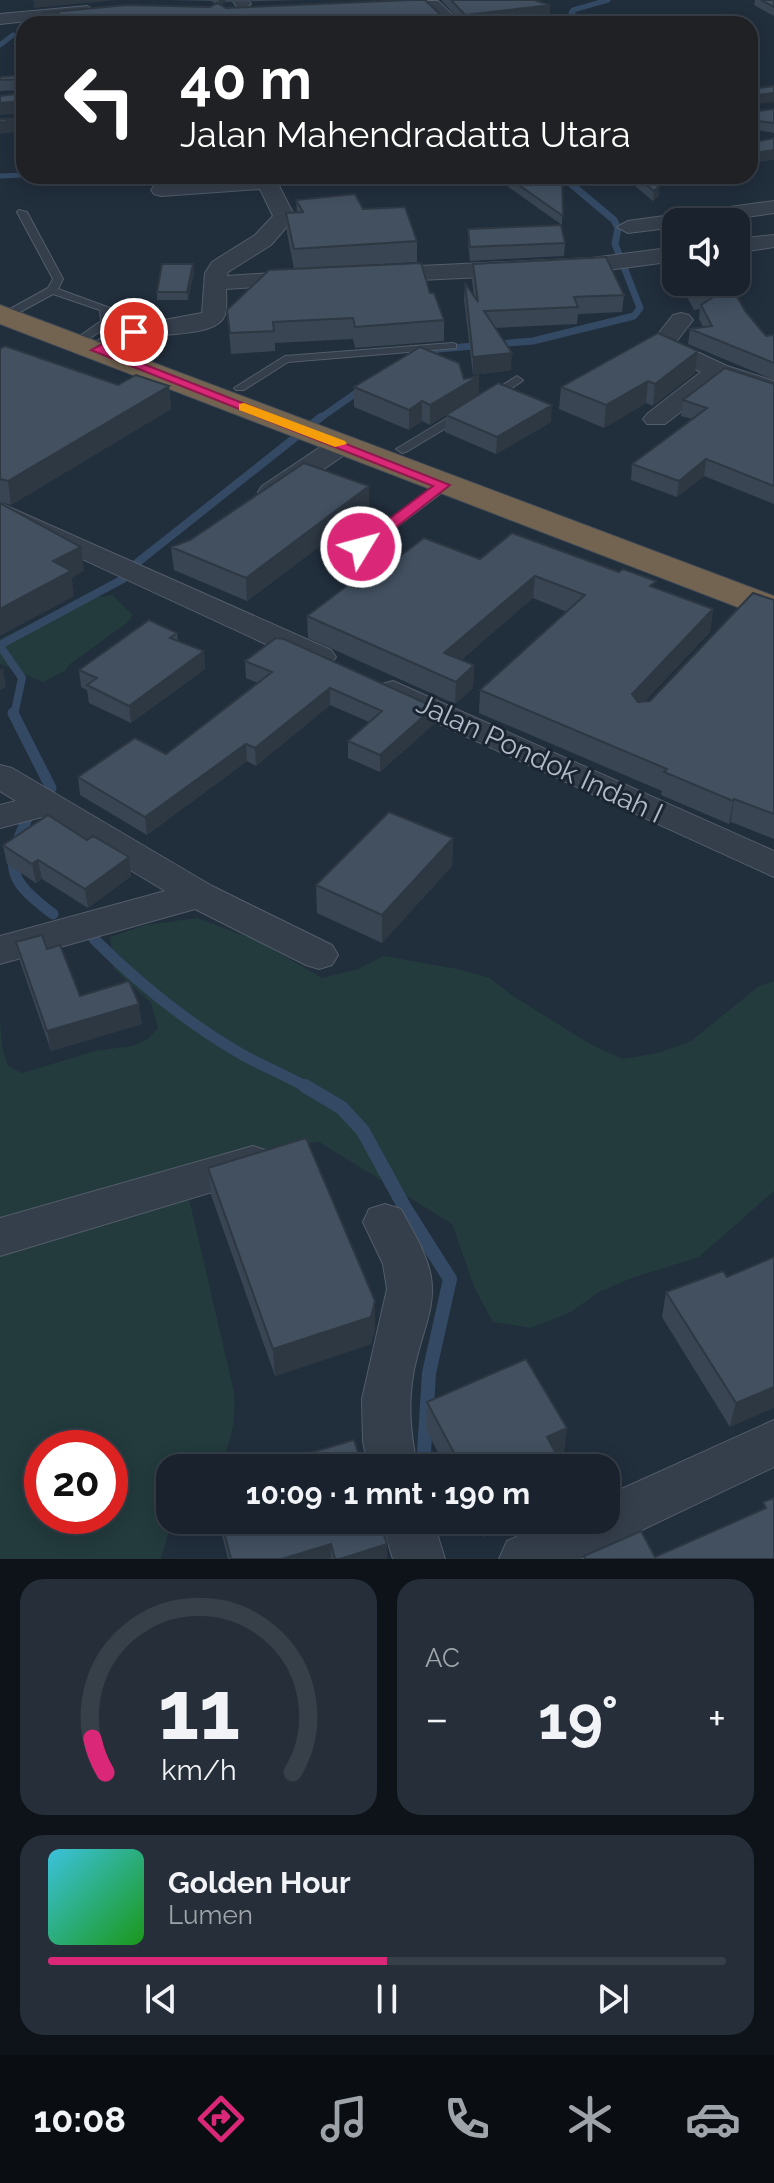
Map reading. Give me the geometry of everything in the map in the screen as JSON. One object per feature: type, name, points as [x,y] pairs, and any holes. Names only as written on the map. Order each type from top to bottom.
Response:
[{"type":"highway","points":[[16,305],[341,445],[760,602]]},
{"type":"highway","points":[[96,342],[240,388],[402,449],[760,602]]},
{"type":"street","points":[[432,4],[445,16]]},
{"type":"street","points":[[33,16],[98,10]]},
{"type":"street","points":[[161,190],[218,184]]},
{"type":"street","points":[[96,342],[213,317],[220,267],[263,240],[284,217],[268,184]]},
{"type":"street","points":[[628,227],[774,207]]},
{"type":"street","points":[[750,244],[774,241]]},
{"type":"street","points":[[357,276],[592,265],[662,256]]},
{"type":"street","points":[[216,283],[326,277]]},
{"type":"street","points":[[681,320],[663,343],[674,353],[774,389]]},
{"type":"street","points":[[656,419],[718,371]]},
{"type":"street","points":[[245,511],[341,445]]},
{"type":"street","name":"Jalan Pondok Indah I","points":[[0,511],[774,865]]},
{"type":"street","points":[[0,776],[199,895],[319,955]]},
{"type":"street","points":[[0,817],[46,804]]},
{"type":"street","points":[[0,950],[199,895]]},
{"type":"street","points":[[0,1237],[273,1157]]},
{"type":"street","points":[[385,1222],[407,1266],[410,1283],[386,1398],[384,1425],[390,1454]]},
{"type":"street","points":[[525,1559],[774,1443]]},
{"type":"street","points":[[411,1534],[419,1559]]},
{"type":"lane","points":[[16,305],[58,279],[22,212]]},
{"type":"lane","points":[[16,305],[105,308],[107,322],[96,342]]},
{"type":"lane","points":[[240,388],[285,359],[452,346]]},
{"type":"lane","points":[[402,449],[517,380]]},
{"type":"lane","points":[[361,547],[443,485]]},
{"type":"green space","points":[[112,595],[133,615],[65,671],[43,682],[0,664],[0,639],[62,608],[85,599]]},
{"type":"green space","points":[[197,918],[258,941],[322,978],[358,969],[384,956],[457,969],[490,978],[513,996],[592,1045],[623,1059],[658,1053],[691,1041],[759,986],[774,981],[774,1191],[699,1257],[632,1278],[599,1292],[571,1312],[531,1328],[493,1322],[475,1289],[452,1224],[319,1142],[238,1153],[188,1194],[234,1392],[232,1432],[224,1454],[156,1454],[156,1534],[168,1534],[161,1559],[0,1559],[0,1022],[8,1066],[22,1073],[95,1051],[132,1046],[148,1039],[158,1028],[151,1003],[113,968],[110,937],[145,925]]},
{"type":"building","points":[[425,0],[442,16],[60,16],[58,12],[42,13],[127,5],[210,7],[217,3],[226,8]]},
{"type":"building","points":[[451,0],[534,0],[550,5],[465,15]]},
{"type":"building","points":[[761,0],[774,0],[774,7]]},
{"type":"building","points":[[16,76],[16,79],[0,80],[0,77]]},
{"type":"building","points":[[774,86],[774,93],[758,95],[758,88]]},
{"type":"building","points":[[16,94],[16,102],[0,103],[0,96]]},
{"type":"building","points":[[774,109],[774,123],[758,121],[758,111]]},
{"type":"building","points":[[774,138],[774,150],[758,153],[758,141]]},
{"type":"building","points":[[517,184],[562,184],[563,216]]},
{"type":"building","points":[[645,184],[659,184],[654,191]]},
{"type":"building","points":[[355,194],[363,209],[405,207],[417,241],[294,249],[286,213],[303,212],[296,200]]},
{"type":"building","points":[[561,225],[565,243],[470,247],[468,229]]},
{"type":"building","points":[[606,257],[624,295],[574,297],[578,307],[484,311],[512,353],[473,357],[465,283],[478,302],[473,264]]},
{"type":"building","points":[[421,263],[430,293],[434,293],[444,320],[355,327],[353,318],[273,322],[274,331],[230,333],[227,310],[269,270]]},
{"type":"building","points":[[162,264],[193,264],[187,292],[157,292]]},
{"type":"building","points":[[715,296],[737,296],[766,336],[774,335],[774,363],[690,329],[712,326],[701,305]]},
{"type":"building","points":[[658,333],[698,351],[655,384],[648,381],[606,405],[561,387]]},
{"type":"building","points":[[5,346],[118,385],[136,375],[169,386],[8,481],[0,479],[0,349]]},
{"type":"building","points":[[420,347],[459,363],[464,379],[479,376],[430,405],[422,401],[409,410],[354,387]]},
{"type":"building","points":[[725,368],[774,384],[774,486],[706,459],[679,481],[632,464],[707,408],[683,400]]},
{"type":"building","points":[[498,383],[552,405],[497,437],[446,415]]},
{"type":"building","points":[[304,463],[369,486],[246,578],[171,547],[190,540]]},
{"type":"building","points":[[0,503],[81,547],[53,561],[71,571],[0,609]]},
{"type":"building","points":[[512,533],[619,572],[623,569],[656,581],[650,586],[713,609],[632,694],[638,702],[650,701],[753,593],[774,600],[774,814],[733,801],[664,772],[667,769],[480,690],[585,595],[535,576],[444,653],[474,665],[456,682],[307,616],[348,585],[358,588],[424,538],[480,559]]},
{"type":"building","points":[[149,620],[177,633],[170,638],[204,651],[129,706],[87,685],[97,678],[79,670]]},
{"type":"building","points":[[276,638],[434,707],[380,755],[348,741],[382,711],[330,688],[255,748],[246,744],[145,817],[78,777],[135,738],[166,754],[272,672],[245,661]]},
{"type":"building","points":[[389,812],[453,838],[382,915],[316,885]]},
{"type":"building","points":[[48,815],[87,840],[93,836],[129,857],[85,889],[38,860],[32,864],[3,845]]},
{"type":"building","points":[[42,935],[47,949],[60,945],[80,996],[129,981],[139,1004],[47,1031],[16,942]]},
{"type":"building","points":[[306,1138],[375,1301],[371,1317],[273,1349],[208,1168]]},
{"type":"building","points":[[774,1257],[774,1387],[736,1403],[666,1292],[723,1271],[727,1277]]},
{"type":"building","points":[[526,1359],[567,1428],[547,1437],[556,1454],[455,1454],[427,1402]]},
{"type":"building","points":[[354,1440],[358,1454],[306,1454]]},
{"type":"building","points":[[774,1498],[774,1559],[585,1559],[584,1556],[641,1531],[655,1557],[766,1508],[763,1502]]},
{"type":"building","points":[[225,1534],[384,1534],[387,1544],[340,1559],[335,1559],[331,1544],[282,1559],[231,1559]]},
{"type":"waterway","points":[[576,16],[571,13],[573,10],[608,0]]},
{"type":"waterway","points":[[0,45],[13,35]]},
{"type":"waterway","points":[[0,176],[16,175]]},
{"type":"waterway","points":[[419,357],[438,349],[533,341],[634,316],[640,308],[615,244],[618,228],[614,220],[571,184]]},
{"type":"waterway","points":[[319,419],[363,388]]},
{"type":"waterway","points":[[0,645],[123,579],[133,566],[321,417]]},
{"type":"waterway","points":[[0,646],[22,678],[14,715]]},
{"type":"waterway","points":[[14,715],[51,788]]},
{"type":"waterway","points":[[27,819],[15,851],[15,873],[27,892],[53,914]]},
{"type":"waterway","points":[[94,939],[146,987],[201,1029],[241,1054],[308,1088]]},
{"type":"waterway","points":[[305,1086],[342,1108],[363,1131],[405,1208],[450,1279],[429,1373],[424,1454]]},
{"type":"slow traffic","points":[[244,407],[340,444]]},
{"type":"route","points":[[134,332],[97,350],[443,485],[361,547]]}]
